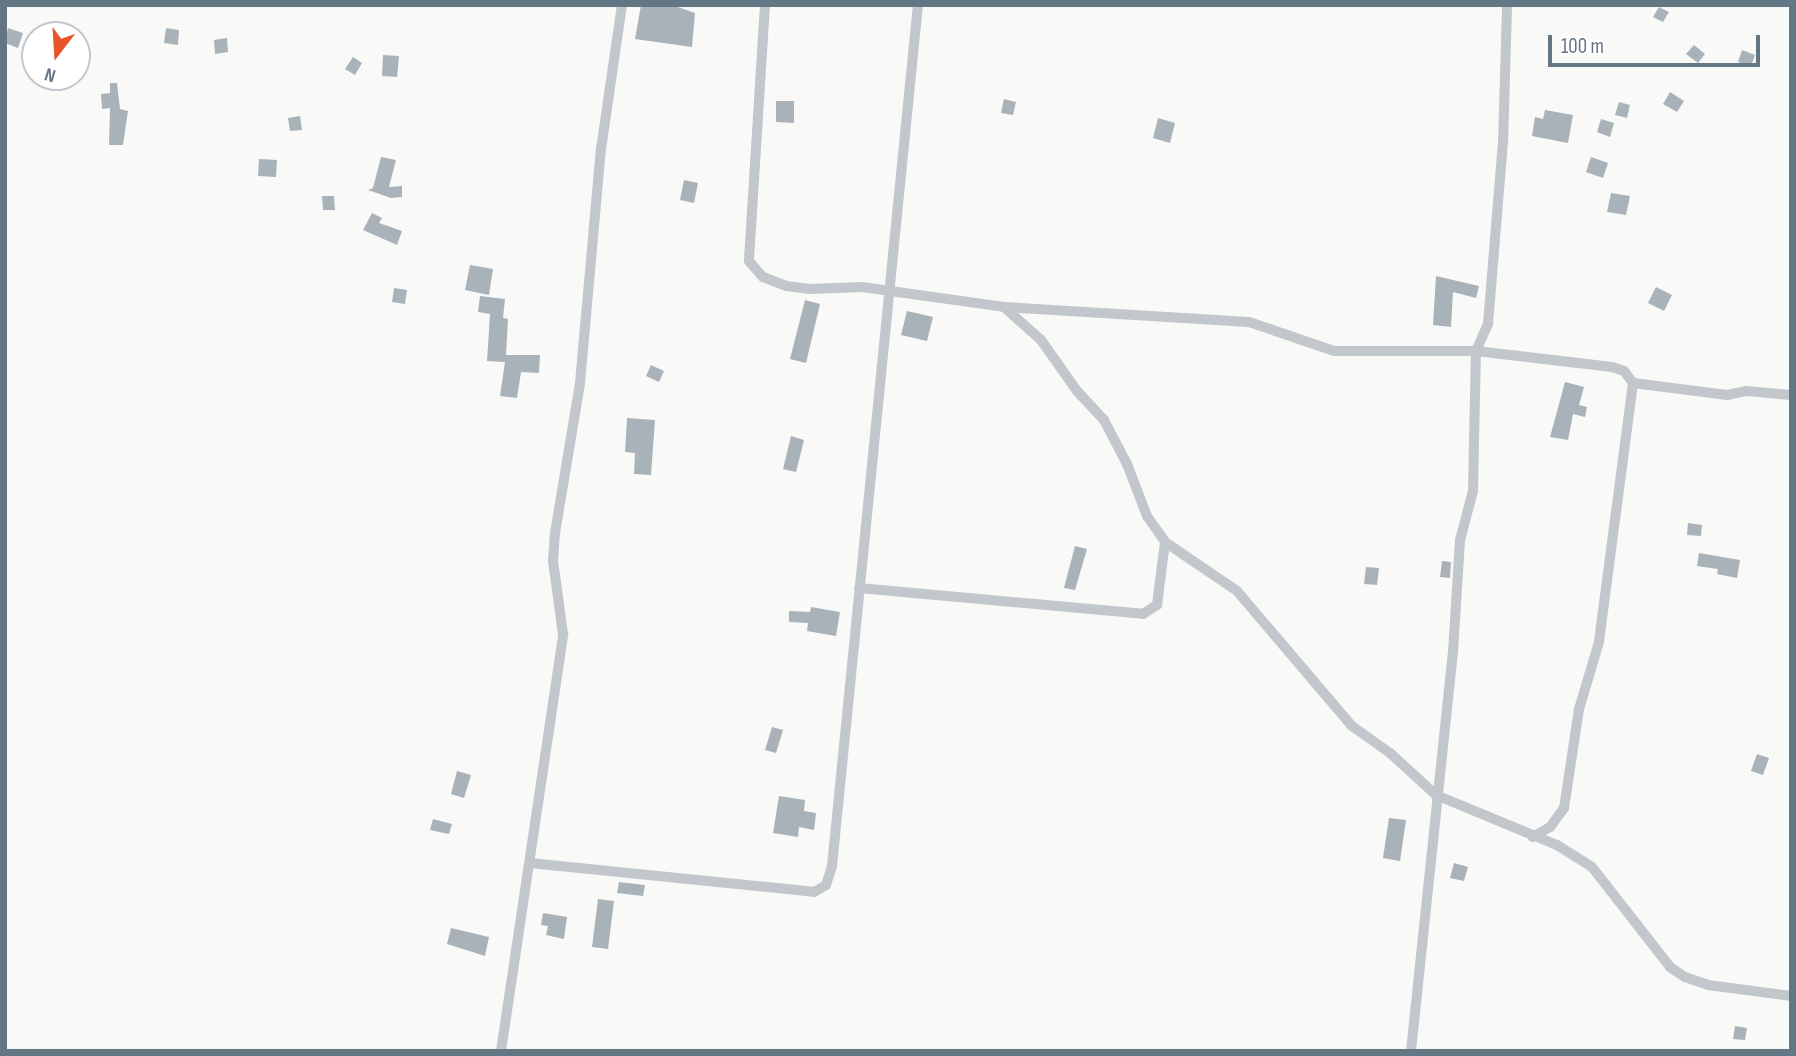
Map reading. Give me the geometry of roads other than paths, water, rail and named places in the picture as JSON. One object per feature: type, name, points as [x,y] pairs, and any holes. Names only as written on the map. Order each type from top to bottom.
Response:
[{"type":"street","points":[[501,1051],[563,634],[553,561],[555,533],[580,383],[601,149],[622,5]]},
{"type":"street","points":[[765,5],[748,261],[763,277],[786,286],[888,290],[1004,307],[1249,322],[1334,351],[1476,351],[1612,367],[1624,371],[1633,383],[1599,642],[1580,709],[1564,808],[1550,827],[1533,837]]},
{"type":"street","points":[[530,863],[814,892],[825,885],[832,866],[918,5]]},
{"type":"street","points":[[1411,1051],[1453,652],[1460,540],[1473,491],[1476,351],[1488,324],[1503,143],[1507,5]]},
{"type":"street","points":[[1004,307],[1041,340],[1077,391],[1104,420],[1128,464],[1147,516],[1165,542],[1237,592],[1352,726],[1390,752],[1436,795],[1557,845],[1592,867],[1670,967],[1685,977],[1709,985],[1791,996]]},
{"type":"street","points":[[1633,383],[1727,395],[1746,391],[1791,395]]},
{"type":"street","points":[[859,588],[1143,614],[1157,605],[1165,542]]}]
